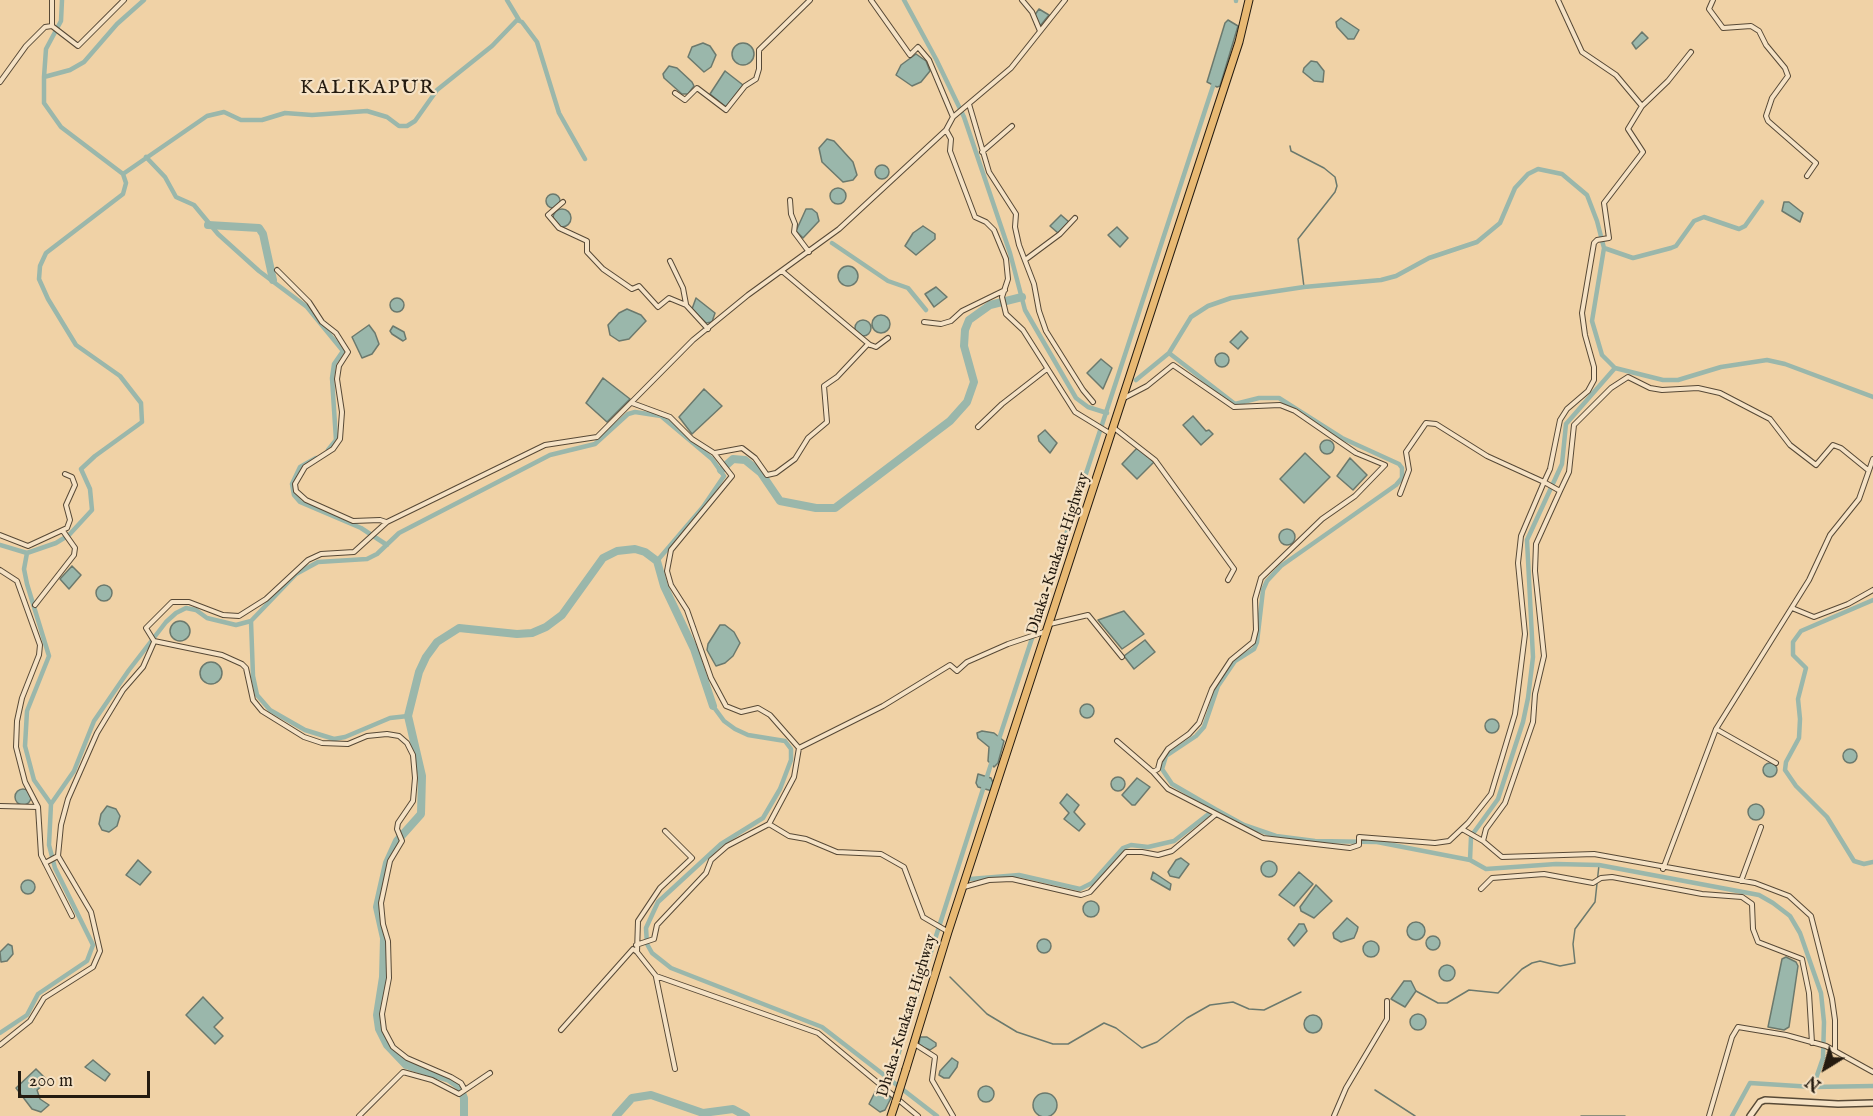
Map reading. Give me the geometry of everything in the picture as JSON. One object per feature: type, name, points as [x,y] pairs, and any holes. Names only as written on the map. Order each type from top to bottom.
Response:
[{"type":"main road","name":"Dhaka-Kuakata Highway","points":[[891,1116],[948,932],[1239,42],[1249,0]]},
{"type":"street","points":[[52,0],[52,26]]},
{"type":"street","points":[[0,82],[26,46],[45,27],[52,26],[78,46],[124,0]]},
{"type":"street","points":[[675,93],[685,100],[698,88],[726,110],[745,86],[756,79],[759,69],[759,50],[810,0]]},
{"type":"street","points":[[871,0],[910,55],[918,47],[929,60],[953,117]]},
{"type":"street","points":[[1022,0],[1032,12],[1040,31]]},
{"type":"street","points":[[465,1090],[455,1079],[426,1068],[393,1047],[383,1022],[382,1014],[389,978],[388,941],[383,924],[381,903],[390,861],[402,841],[397,829],[398,823],[413,801],[415,778],[413,755],[407,743],[399,736],[387,734],[367,736],[348,744],[321,743],[304,737],[262,711],[253,700],[246,668],[242,664],[222,655],[154,641],[146,628],[172,602],[189,602],[223,615],[239,616],[266,599],[308,560],[321,554],[354,552],[387,522],[545,445],[597,437],[673,359],[782,271],[839,229],[946,130],[953,117],[1011,68],[1065,0]]},
{"type":"street","points":[[1558,0],[1582,52],[1616,75],[1642,106]]},
{"type":"street","points":[[1713,0],[1709,9],[1723,28],[1751,27],[1759,31],[1766,45],[1785,68],[1788,76],[1772,98],[1766,116],[1768,121],[1816,163],[1807,176]]},
{"type":"street","points":[[1117,741],[1154,772],[1168,789],[1263,838],[1343,848],[1359,842],[1362,837],[1443,843],[1462,829],[1491,794],[1515,714],[1525,641],[1518,563],[1521,536],[1550,469],[1560,420],[1567,409],[1588,391],[1594,380],[1594,367],[1585,335],[1582,313],[1597,240],[1609,238],[1610,230],[1604,203],[1642,154],[1642,148],[1628,129],[1642,106],[1668,81],[1691,52]]},
{"type":"street","points":[[969,104],[989,172],[1016,214],[1015,227],[1046,331],[1083,390],[1094,402]]},
{"type":"street","points":[[982,152],[1012,126]]},
{"type":"street","points":[[946,130],[951,139],[950,151],[975,218],[986,222],[994,230],[1003,250],[1008,268],[1006,290],[1002,297],[1006,314],[1023,330],[1075,412],[1113,431],[1155,460],[1234,569],[1228,580]]},
{"type":"street","points":[[790,200],[791,214],[795,224],[794,232],[808,252]]},
{"type":"street","points":[[563,202],[548,215],[559,228],[587,241],[587,252],[603,269],[632,289],[639,286],[658,307],[669,298],[686,305],[708,329]]},
{"type":"street","points":[[1025,260],[1060,234],[1075,218]]},
{"type":"street","points":[[670,261],[683,288],[686,305]]},
{"type":"street","points":[[277,270],[309,302],[322,322],[336,333],[348,352],[339,366],[337,379],[342,412],[340,439],[333,449],[305,467],[295,484],[296,491],[306,500],[353,521],[387,522]]},
{"type":"street","points":[[782,271],[870,345],[876,347],[888,338]]},
{"type":"street","points":[[924,322],[941,324],[951,321],[962,311],[1006,290]]},
{"type":"street","points":[[714,453],[742,448],[755,458],[767,475],[776,473],[795,459],[808,438],[827,422],[824,386],[870,345]]},
{"type":"street","points":[[1124,398],[1147,386],[1173,364],[1234,407],[1247,408],[1267,404],[1290,408],[1350,449],[1385,465],[1367,485],[1322,519],[1260,580],[1255,598],[1256,630],[1253,642],[1231,660],[1212,689],[1199,723],[1189,734],[1168,749],[1158,769],[1154,772]]},
{"type":"street","points":[[978,427],[1002,404],[1047,369]]},
{"type":"street","points":[[1483,841],[1486,829],[1505,803],[1512,777],[1530,736],[1544,656],[1534,571],[1536,544],[1569,472],[1574,425],[1611,388],[1628,377],[1650,388],[1662,390],[1698,388],[1720,393],[1770,419],[1790,446],[1816,465],[1833,445],[1841,448],[1868,470]]},
{"type":"street","points":[[632,403],[664,412],[692,439],[714,453],[728,467],[732,476],[671,550],[667,571],[671,585],[687,610],[711,678],[726,706],[741,712],[758,708],[770,715],[799,748],[795,777],[769,824],[727,846],[711,860],[706,873],[657,925],[654,939],[636,945]]},
{"type":"street","points":[[1400,494],[1409,470],[1406,452],[1426,423],[1436,424],[1487,456],[1560,491]]},
{"type":"street","points":[[1663,868],[1716,729],[1792,608],[1830,535],[1859,499],[1873,459]]},
{"type":"street","points":[[0,535],[28,546],[63,531],[70,524],[66,505],[75,488],[72,477],[65,474]]},
{"type":"street","points":[[35,605],[66,568],[75,548],[63,531]]},
{"type":"street","points":[[0,570],[17,581],[40,645],[39,655],[22,698],[17,721],[16,747],[25,782],[38,807],[41,855],[72,916]]},
{"type":"street","points":[[1792,608],[1814,617],[1848,604],[1873,590]]},
{"type":"street","points":[[799,748],[883,706],[950,664],[957,671],[967,662],[1008,644],[1049,627],[1088,615],[1122,657]]},
{"type":"street","points":[[0,1045],[30,1021],[44,998],[93,967],[100,951],[91,912],[58,856],[61,825],[68,799],[97,733],[123,690],[144,667],[154,641]]},
{"type":"street","points":[[1716,729],[1776,763]]},
{"type":"street","points":[[0,806],[38,807]]},
{"type":"street","points":[[964,887],[989,880],[1012,879],[1081,895],[1090,892],[1126,852],[1158,855],[1173,851],[1215,815]]},
{"type":"street","points":[[769,824],[789,836],[806,839],[837,852],[881,854],[904,867],[923,917],[948,932]]},
{"type":"street","points":[[1741,881],[1761,827]]},
{"type":"street","points":[[1462,829],[1483,841],[1502,857],[1594,854],[1741,881],[1772,888],[1789,896],[1811,916],[1836,1020],[1834,1050]]},
{"type":"street","points":[[637,952],[636,929],[646,906],[660,888],[692,858],[691,854],[665,831]]},
{"type":"street","points":[[45,863],[58,856]]},
{"type":"street","points":[[1481,889],[1492,878],[1544,874],[1593,883],[1612,877],[1702,894],[1737,895],[1748,899],[1753,908],[1753,929],[1758,942],[1802,959],[1809,993],[1812,1043]]},
{"type":"street","points":[[561,1030],[633,949],[656,976],[675,1069]]},
{"type":"street","points":[[656,976],[818,1033],[918,1116]]},
{"type":"street","points":[[1334,1116],[1346,1088],[1387,1018],[1387,1001]]},
{"type":"street","points":[[1709,1116],[1736,1028],[1786,1035],[1826,1046],[1854,1064],[1873,1072]]},
{"type":"street","points":[[914,1043],[935,1057],[932,1080],[953,1116]]},
{"type":"street","points":[[359,1116],[403,1072],[432,1080],[459,1094],[490,1073]]},
{"type":"street","points":[[1750,1116],[1765,1100],[1838,1104],[1873,1103]]},
{"type":"shaded area","points":[[1039,9],[1049,15],[1040,26],[1034,16]]},
{"type":"shaded area","points":[[1341,18],[1359,30],[1354,39],[1348,39],[1337,27],[1336,22]]},
{"type":"shaded area","points":[[1228,20],[1238,26],[1220,86],[1217,87],[1207,82],[1225,23]]},
{"type":"shaded area","points":[[1642,32],[1648,38],[1636,49],[1632,43]]},
{"type":"shaded area","points":[[703,43],[710,46],[716,55],[711,67],[704,72],[688,57],[692,47]]},
{"type":"shaded area","points":[[739,43],[747,43],[754,50],[754,58],[747,65],[739,65],[732,58],[732,50]]},
{"type":"shaded area","points":[[916,54],[926,61],[930,71],[921,82],[912,86],[896,75],[901,65]]},
{"type":"shaded area","points":[[1311,61],[1317,62],[1324,71],[1323,82],[1314,81],[1303,72]]},
{"type":"shaded area","points":[[669,66],[677,68],[692,82],[694,86],[688,94],[682,94],[664,78],[663,74]]},
{"type":"shaded area","points":[[725,71],[743,85],[726,107],[710,94]]},
{"type":"shaded area","points":[[827,139],[834,141],[853,162],[857,175],[853,180],[843,182],[822,162],[819,148]]},
{"type":"shaded area","points":[[882,165],[887,167],[889,172],[887,177],[882,179],[877,177],[875,172],[877,167]]},
{"type":"shaded area","points":[[835,188],[841,188],[846,196],[844,202],[835,204],[830,199],[830,193]]},
{"type":"shaded area","points":[[553,194],[558,196],[560,201],[558,206],[553,208],[548,206],[546,201],[548,196]]},
{"type":"shaded area","points":[[1784,202],[1789,202],[1803,213],[1800,222],[1782,211]]},
{"type":"shaded area","points":[[562,209],[568,212],[571,218],[568,224],[562,227],[556,224],[553,218],[556,212]]},
{"type":"shaded area","points":[[806,209],[812,209],[817,213],[819,221],[803,238],[796,231]]},
{"type":"shaded area","points":[[1061,215],[1069,222],[1058,233],[1050,226]]},
{"type":"shaded area","points":[[923,226],[935,234],[935,239],[916,255],[905,246],[913,233]]},
{"type":"shaded area","points":[[1117,227],[1128,238],[1120,247],[1108,235]]},
{"type":"shaded area","points":[[844,266],[852,266],[858,272],[858,280],[852,286],[844,286],[838,280],[838,272]]},
{"type":"shaded area","points":[[936,287],[947,297],[934,307],[925,294]]},
{"type":"shaded area","points":[[394,298],[400,298],[404,305],[400,312],[394,312],[390,308],[390,302]]},
{"type":"shaded area","points":[[696,298],[715,313],[712,322],[706,323],[692,309]]},
{"type":"shaded area","points":[[627,309],[641,315],[646,321],[629,339],[619,341],[610,335],[608,325],[619,313]]},
{"type":"shaded area","points":[[881,315],[887,318],[890,324],[887,330],[881,333],[875,330],[872,324],[875,318]]},
{"type":"shaded area","points":[[863,320],[869,322],[871,328],[869,334],[863,336],[857,334],[855,328],[857,322]]},
{"type":"shaded area","points":[[369,325],[379,344],[372,354],[362,358],[352,337]]},
{"type":"shaded area","points":[[393,326],[404,332],[406,339],[403,341],[392,334],[390,331]]},
{"type":"shaded area","points":[[1241,331],[1248,338],[1238,349],[1230,342]]},
{"type":"shaded area","points":[[1219,353],[1225,353],[1229,360],[1225,367],[1219,367],[1215,363],[1215,357]]},
{"type":"shaded area","points":[[1101,359],[1112,368],[1103,389],[1087,373]]},
{"type":"shaded area","points":[[603,378],[630,399],[607,422],[586,403]]},
{"type":"shaded area","points":[[704,389],[722,406],[692,434],[679,417]]},
{"type":"shaded area","points":[[1193,416],[1206,431],[1209,430],[1213,434],[1201,445],[1183,425]]},
{"type":"shaded area","points":[[1045,430],[1057,443],[1050,453],[1039,441],[1038,436]]},
{"type":"shaded area","points":[[1324,440],[1330,440],[1334,447],[1330,454],[1324,454],[1320,450],[1320,444]]},
{"type":"shaded area","points":[[1138,447],[1154,462],[1137,479],[1122,464]]},
{"type":"shaded area","points":[[1305,453],[1330,477],[1304,503],[1280,479]]},
{"type":"shaded area","points":[[1350,458],[1367,475],[1353,490],[1337,476]]},
{"type":"shaded area","points":[[1284,529],[1290,529],[1295,537],[1293,543],[1284,545],[1279,540],[1279,534]]},
{"type":"shaded area","points":[[72,566],[81,575],[69,589],[60,579]]},
{"type":"shaded area","points":[[104,585],[112,593],[104,601],[96,593]]},
{"type":"shaded area","points":[[1124,611],[1144,634],[1122,649],[1098,620]]},
{"type":"shaded area","points":[[180,621],[187,624],[190,631],[187,638],[180,641],[173,638],[170,631],[173,624]]},
{"type":"shaded area","points":[[720,625],[725,625],[734,632],[740,643],[733,656],[725,663],[716,666],[707,650],[708,644]]},
{"type":"shaded area","points":[[1145,640],[1155,652],[1134,669],[1124,656]]},
{"type":"shaded area","points":[[211,662],[219,665],[222,673],[219,681],[211,684],[203,681],[200,673],[203,665]]},
{"type":"shaded area","points":[[1087,704],[1092,706],[1094,711],[1092,716],[1087,718],[1082,716],[1080,711],[1082,706]]},
{"type":"shaded area","points":[[1489,719],[1495,719],[1499,726],[1495,733],[1489,733],[1485,729],[1485,723]]},
{"type":"shaded area","points":[[982,731],[994,733],[1004,741],[998,763],[994,767],[988,761],[989,747],[978,738],[977,733]]},
{"type":"shaded area","points":[[1847,749],[1853,749],[1857,756],[1853,763],[1847,763],[1843,759],[1843,753]]},
{"type":"shaded area","points":[[1767,763],[1773,763],[1777,770],[1773,777],[1767,777],[1763,773],[1763,767]]},
{"type":"shaded area","points":[[978,774],[991,778],[994,785],[992,791],[978,787],[976,783]]},
{"type":"shaded area","points":[[1118,777],[1123,779],[1125,784],[1123,789],[1118,791],[1113,789],[1111,784],[1113,779]]},
{"type":"shaded area","points":[[1137,778],[1150,787],[1135,805],[1132,805],[1122,795]]},
{"type":"shaded area","points":[[20,789],[26,789],[31,797],[29,803],[20,805],[15,800],[15,794]]},
{"type":"shaded area","points":[[1067,794],[1079,805],[1074,812],[1085,824],[1079,831],[1064,819],[1069,813],[1060,803]]},
{"type":"shaded area","points":[[1756,804],[1762,806],[1764,812],[1762,818],[1756,820],[1750,818],[1748,812],[1750,806]]},
{"type":"shaded area","points":[[107,806],[116,809],[120,816],[117,826],[109,832],[102,830],[99,824],[101,814]]},
{"type":"shaded area","points":[[1181,858],[1189,864],[1179,878],[1170,876],[1168,872],[1176,860]]},
{"type":"shaded area","points":[[138,860],[151,872],[140,885],[126,875]]},
{"type":"shaded area","points":[[1266,861],[1272,861],[1277,869],[1275,875],[1266,877],[1261,872],[1261,866]]},
{"type":"shaded area","points":[[1153,872],[1171,884],[1170,890],[1151,879]]},
{"type":"shaded area","points":[[1299,872],[1313,884],[1294,906],[1279,895]]},
{"type":"shaded area","points":[[28,880],[33,882],[35,887],[33,892],[28,894],[23,892],[21,887],[23,882]]},
{"type":"shaded area","points":[[1316,885],[1332,901],[1314,918],[1301,911],[1300,907]]},
{"type":"shaded area","points":[[1091,901],[1097,903],[1099,909],[1097,915],[1091,917],[1085,915],[1083,909],[1085,903]]},
{"type":"shaded area","points":[[1347,918],[1358,927],[1354,938],[1341,942],[1334,938],[1333,933]]},
{"type":"shaded area","points":[[1416,922],[1422,925],[1425,931],[1422,937],[1416,940],[1410,937],[1407,931],[1410,925]]},
{"type":"shaded area","points":[[1299,924],[1304,924],[1307,931],[1294,946],[1288,939]]},
{"type":"shaded area","points":[[1433,936],[1438,938],[1440,943],[1438,948],[1433,950],[1428,948],[1426,943],[1428,938]]},
{"type":"shaded area","points":[[1041,939],[1047,939],[1051,946],[1047,953],[1041,953],[1037,949],[1037,943]]},
{"type":"shaded area","points":[[1371,941],[1377,943],[1379,949],[1377,955],[1371,957],[1365,955],[1363,949],[1365,943]]},
{"type":"shaded area","points":[[8,944],[12,946],[13,954],[7,961],[1,962],[0,952]]},
{"type":"shaded area","points":[[1786,957],[1796,962],[1798,966],[1789,1027],[1784,1030],[1768,1027],[1782,959]]},
{"type":"shaded area","points":[[1447,965],[1455,973],[1447,981],[1439,973]]},
{"type":"shaded area","points":[[1404,981],[1411,981],[1416,991],[1405,1007],[1391,999]]},
{"type":"shaded area","points":[[203,997],[223,1018],[214,1027],[223,1036],[215,1044],[186,1015]]},
{"type":"shaded area","points":[[1418,1014],[1426,1022],[1418,1030],[1410,1022]]},
{"type":"shaded area","points":[[1313,1015],[1319,1018],[1322,1024],[1319,1030],[1313,1033],[1307,1030],[1304,1024],[1307,1018]]},
{"type":"shaded area","points":[[920,1037],[927,1037],[936,1043],[936,1046],[930,1050],[925,1048],[919,1044]]},
{"type":"shaded area","points":[[952,1058],[958,1062],[957,1067],[949,1078],[944,1078],[939,1075],[940,1071]]},
{"type":"shaded area","points":[[93,1060],[110,1074],[105,1081],[85,1067]]},
{"type":"shaded area","points":[[36,1069],[48,1081],[37,1090],[40,1099],[49,1105],[41,1112],[32,1109],[16,1088]]},
{"type":"shaded area","points":[[986,1086],[992,1088],[994,1094],[992,1100],[986,1102],[980,1100],[978,1094],[980,1088]]},
{"type":"shaded area","points":[[881,1087],[891,1098],[885,1110],[880,1112],[869,1104],[876,1090]]},
{"type":"shaded area","points":[[1045,1093],[1053,1097],[1057,1105],[1053,1113],[1045,1117],[1037,1113],[1033,1105],[1037,1097]]},
{"type":"waterway","points":[[44,77],[46,49],[61,21],[62,0]]},
{"type":"waterway","points":[[0,545],[27,553],[56,543],[69,535],[92,510],[90,489],[81,469],[142,422],[141,403],[120,376],[76,345],[48,299],[39,279],[40,266],[46,253],[123,194],[126,183],[123,174],[61,127],[44,103],[44,77],[70,70],[84,62],[117,24],[144,0]]},
{"type":"waterway","points":[[507,0],[519,20]]},
{"type":"waterway","points":[[904,0],[964,117],[1010,253],[1025,310],[1076,398],[1088,407],[1107,413]]},
{"type":"waterway","points":[[123,174],[207,116],[224,112],[241,120],[262,120],[285,113],[312,115],[367,111],[387,117],[399,126],[407,126],[415,121],[437,90],[492,46],[517,20],[522,22],[537,42],[559,113],[585,159]]},
{"type":"waterway","points":[[998,742],[1215,80]]},
{"type":"waterway","points":[[1290,146],[1291,151],[1324,168],[1335,177],[1337,186],[1335,192],[1298,239],[1304,287]]},
{"type":"waterway","points":[[146,157],[165,177],[176,197],[194,205],[218,234],[259,271],[307,307],[343,351],[334,364],[332,378],[336,440],[328,450]]},
{"type":"waterway","points":[[1136,380],[1169,353],[1191,317],[1208,306],[1231,298],[1304,287],[1381,280],[1396,276],[1429,258],[1477,242],[1500,223],[1515,188],[1528,174],[1538,169],[1562,174],[1587,195],[1604,248],[1592,321],[1602,355],[1615,368],[1566,424],[1562,464],[1527,540],[1533,657],[1528,698],[1523,722],[1498,799],[1472,835]]},
{"type":"waterway","points":[[1604,248],[1633,258],[1671,248],[1676,246],[1694,221],[1704,217],[1739,229],[1745,226],[1762,202]]},
{"type":"waterway","points":[[208,225],[259,228],[263,234],[273,280]]},
{"type":"waterway","points":[[832,243],[888,281],[908,288],[926,310]]},
{"type":"waterway","points":[[721,470],[733,459],[745,460],[761,473],[780,501],[816,508],[835,508],[950,421],[967,402],[974,382],[964,346],[965,330],[969,320],[990,305],[1022,297]]},
{"type":"waterway","points":[[1169,353],[1235,404],[1259,398],[1279,398],[1342,438],[1399,464],[1402,468],[1402,478],[1396,485],[1281,566],[1267,581],[1263,590],[1257,642],[1254,649],[1235,661],[1218,686],[1204,727],[1196,736],[1166,756],[1162,769],[1172,784],[1215,809]]},
{"type":"waterway","points":[[1615,368],[1663,380],[1678,380],[1721,367],[1767,360],[1785,364],[1873,397]]},
{"type":"waterway","points":[[408,716],[390,718],[345,737],[334,739],[305,730],[270,710],[257,695],[253,676],[251,621],[296,574],[318,562],[367,559],[377,554],[399,533],[550,455],[595,444],[628,414],[635,412],[661,416],[712,459],[724,476],[703,507],[657,561]]},
{"type":"waterway","points":[[316,458],[300,467],[292,484],[294,495],[300,502],[361,528],[387,545]]},
{"type":"waterway","points":[[464,1116],[464,1098],[459,1086],[449,1079],[406,1065],[387,1045],[379,1029],[377,1015],[383,977],[384,938],[377,907],[387,863],[397,841],[421,814],[422,776],[408,716],[419,672],[426,657],[437,642],[459,628],[517,634],[532,633],[546,627],[562,615],[603,558],[617,551],[635,549],[645,552],[657,561],[664,586],[694,649],[713,706]]},
{"type":"waterway","points":[[27,553],[24,569],[27,584],[49,656],[27,711],[25,746],[34,780],[51,804]]},
{"type":"waterway","points":[[1873,600],[1801,631],[1793,642],[1793,655],[1806,668],[1798,699],[1799,738],[1786,762],[1785,770],[1796,786],[1827,817],[1854,861],[1864,864],[1873,862]]},
{"type":"waterway","points":[[0,1033],[27,1015],[38,994],[87,961],[93,945],[55,868],[49,845],[51,804],[74,771],[94,721],[129,670],[166,622],[176,613],[186,608],[196,610],[207,618],[236,625],[251,621]]},
{"type":"waterway","points":[[713,706],[724,721],[735,729],[748,735],[785,741],[791,749],[791,760],[780,789],[763,818],[721,844],[658,902],[646,928],[647,944],[652,953],[671,968],[822,1027],[937,1116]]},
{"type":"waterway","points":[[890,1080],[992,761]]},
{"type":"waterway","points":[[970,879],[1019,875],[1080,889],[1092,883],[1123,848],[1131,845],[1148,847],[1174,841],[1215,809],[1244,825],[1276,836],[1315,841],[1377,842],[1470,860]]},
{"type":"waterway","points":[[1471,837],[1470,860],[1486,869],[1556,864],[1599,865],[1759,895],[1773,903],[1790,916],[1800,933],[1821,993],[1824,1022],[1823,1058],[1813,1087],[1873,1086]]},
{"type":"waterway","points":[[1416,991],[1438,1003],[1447,1003],[1469,990],[1498,993],[1522,969],[1532,963],[1540,961],[1560,966],[1575,963],[1573,944],[1575,929],[1595,902],[1599,865]]},
{"type":"waterway","points":[[950,977],[987,1014],[1017,1032],[1053,1044],[1068,1044],[1104,1023],[1116,1028],[1142,1048],[1157,1042],[1187,1018],[1210,1005],[1233,1002],[1249,1009],[1264,1010],[1301,992]]},
{"type":"waterway","points":[[1732,1116],[1750,1083],[1813,1087]]},
{"type":"waterway","points":[[1375,1090],[1415,1116]]},
{"type":"waterway","points":[[616,1116],[632,1098],[651,1095],[703,1113],[733,1109],[746,1116]]},
{"type":"waterway","points":[[1581,1116],[1625,1116]]},
{"type":"district","name":"KALIKAPUR","points":[[368,89]]}]
